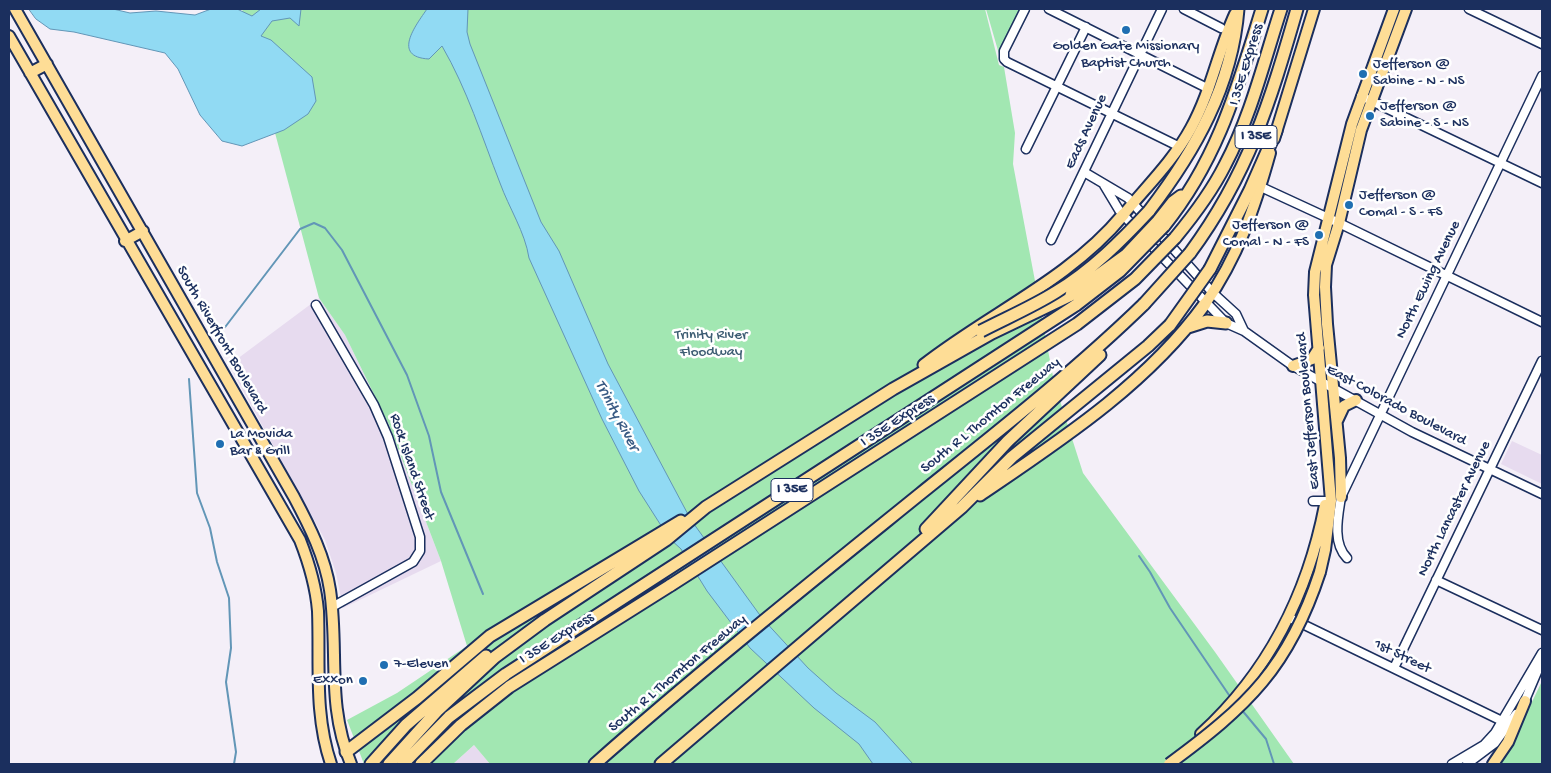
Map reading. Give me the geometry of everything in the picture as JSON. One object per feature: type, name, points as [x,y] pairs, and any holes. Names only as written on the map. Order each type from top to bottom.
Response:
[{"type":"highway","points":[[929,360],[1058,291],[1105,256],[1150,212],[1178,174],[1207,123],[1227,70],[1236,33],[1238,9]]},
{"type":"highway","name":"I 35E","points":[[403,764],[449,717],[506,674],[1076,305],[1128,264],[1161,224],[1173,202],[1192,188],[1214,148],[1262,9]]},
{"type":"highway","name":"I 35E Express","points":[[421,764],[461,725],[509,687],[626,615],[1111,300],[1155,261],[1214,186],[1234,148],[1259,82],[1280,9]]},
{"type":"highway","name":"South R L Thornton Freeway","points":[[594,764],[787,602],[1091,358],[1144,304],[1190,253],[1225,202],[1248,158],[1262,122],[1297,9]]},
{"type":"highway","points":[[661,764],[962,507],[1012,457],[1148,346],[1170,325],[1210,270],[1234,223],[1276,131]]},
{"type":"highway","points":[[893,389],[953,342],[1073,265],[1105,237],[1123,215]]},
{"type":"highway","points":[[346,752],[395,716],[490,636],[657,534],[706,507],[893,389],[992,334],[1083,287],[1126,255],[1161,224]]},
{"type":"highway","points":[[962,507],[1010,477],[1097,411],[1166,352],[1205,304]]},
{"type":"highway","points":[[1188,327],[1207,321],[1226,323]]},
{"type":"highway","points":[[823,626],[856,589],[932,524],[1001,448],[1091,358]]},
{"type":"highway","points":[[372,764],[406,725],[478,667],[521,628],[572,596],[610,576],[666,540],[706,507]]},
{"type":"highway","points":[[390,764],[478,667]]},
{"type":"highway","points":[[673,764],[704,729]]},
{"type":"main road","name":"South Riverfront Boulevard","points":[[15,9],[294,498],[316,540],[327,575],[332,607],[333,682],[336,710],[346,752],[351,764]]},
{"type":"main road","points":[[1123,215],[1156,178],[1180,147],[1191,128],[1209,89],[1229,29],[1238,9]]},
{"type":"main road","points":[[1205,304],[1238,249],[1261,187],[1276,131],[1314,9]]},
{"type":"main road","name":"East Jefferson Boulevard","points":[[1366,97],[1394,9]]},
{"type":"main road","name":"East Jefferson Boulevard","points":[[1170,764],[1240,709],[1268,677],[1298,628],[1320,572],[1332,500],[1337,422],[1325,287],[1326,265],[1335,221],[1345,147],[1406,9]]},
{"type":"main road","points":[[9,36],[125,241],[300,540],[311,571],[318,609],[319,718],[329,764],[346,752]]},
{"type":"main road","points":[[30,73],[47,64]]},
{"type":"main road","name":"East Jefferson Boulevard","points":[[1332,500],[1318,348],[1315,272],[1335,221]]},
{"type":"main road","points":[[125,241],[143,232]]},
{"type":"main road","points":[[1293,366],[1312,359],[1318,348]]},
{"type":"main road","points":[[222,406],[237,398]]},
{"type":"main road","points":[[1337,422],[1344,406],[1356,400]]},
{"type":"main road","points":[[1170,764],[1219,718],[1256,673],[1288,617],[1309,569],[1332,500]]},
{"type":"main road","points":[[318,609],[332,607]]},
{"type":"main road","points":[[318,682],[333,682]]},
{"type":"main road","points":[[1493,764],[1508,742],[1525,701]]},
{"type":"street","points":[[1025,9],[1004,51],[1004,60],[1180,147]]},
{"type":"street","points":[[1049,9],[1209,89]]},
{"type":"street","name":"Eads Avenue","points":[[1051,240],[1162,9]]},
{"type":"street","points":[[1184,9],[1221,28]]},
{"type":"street","points":[[1469,9],[1542,44]]},
{"type":"street","points":[[1026,149],[1086,26]]},
{"type":"street","name":"North Ewing Avenue","points":[[1340,550],[1332,500],[1379,412],[1542,76]]},
{"type":"street","points":[[1366,97],[1542,183]]},
{"type":"street","name":"East Colorado Boulevard","points":[[1084,172],[1104,185],[1116,189],[1132,204],[1213,293],[1236,314],[1244,331]]},
{"type":"street","name":"East Colorado Boulevard","points":[[1104,185],[1123,215],[1205,304],[1226,323],[1244,331],[1293,366],[1412,432],[1542,494]]},
{"type":"street","points":[[1261,187],[1542,322]]},
{"type":"street","name":"Rock Island Street","points":[[316,305],[374,405],[388,437],[420,537],[420,551],[413,562],[332,607]]},
{"type":"street","name":"North Lancaster Avenue","points":[[1394,668],[1542,362]]},
{"type":"street","points":[[1313,501],[1332,500]]},
{"type":"street","points":[[1325,550],[1340,550],[1347,558]]},
{"type":"street","points":[[1436,580],[1542,630]]},
{"type":"street","name":"1st Street","points":[[1288,617],[1504,722]]},
{"type":"street","points":[[1452,764],[1484,745],[1504,722],[1542,653]]},
{"type":"street","points":[[1468,764],[1495,743],[1525,701],[1542,660]]},
{"type":"shaded area","points":[[319,298],[345,335],[389,425],[441,561],[343,608],[336,573],[325,540],[229,365]]},
{"type":"shaded area","points":[[1512,441],[1542,455],[1542,484],[1501,464]]},
{"type":"shaded area","points":[[474,745],[490,764],[453,764]]},
{"type":"green space","name":"Trinity River Floodway","points":[[242,9],[985,9],[999,65],[1004,67],[1015,133],[1013,164],[1054,382],[1083,473],[1215,652],[1294,764],[490,764],[474,745],[453,764],[364,764],[347,720],[397,693],[467,646],[441,561],[389,425],[345,335],[319,298]]},
{"type":"green space","points":[[986,9],[1021,9],[999,54]]},
{"type":"green space","points":[[1542,681],[1542,764],[1499,764],[1506,756]]},
{"type":"water","points":[[29,9],[113,9],[130,13],[156,11],[195,15],[211,9],[237,9],[252,16],[261,9],[301,9],[299,26],[290,18],[272,21],[261,36],[271,40],[312,77],[316,101],[308,114],[284,130],[242,146],[222,141],[200,115],[178,69],[165,53],[74,32],[50,29],[36,19]]},
{"type":"water","name":"Trinity River","points":[[427,9],[468,9],[467,32],[470,44],[541,222],[559,251],[608,364],[691,520],[762,618],[808,668],[836,693],[875,722],[913,764],[873,764],[859,744],[814,708],[750,648],[707,591],[681,549],[669,538],[639,491],[602,419],[529,258],[520,229],[467,96],[451,62],[442,46],[429,59],[418,57],[411,53],[409,47],[410,39],[417,23]]},
{"type":"waterway","points":[[216,339],[300,229],[314,223],[325,228],[342,250],[407,375],[429,436],[441,492],[483,594]]},
{"type":"waterway","points":[[189,379],[197,493],[210,528],[217,562],[229,598],[231,648],[226,682],[236,752],[234,764]]},
{"type":"waterway","points":[[1139,556],[1170,608],[1231,698]]},
{"type":"waterway","points":[[1241,709],[1266,739],[1274,764]]},
{"type":"place","name":"Golden Gate Missionary Baptist Church","points":[[1126,30]]},
{"type":"place","name":"Jefferson @ Sabine - N - NS","points":[[1363,74]]},
{"type":"place","name":"Jefferson @ Sabine - S - NS","points":[[1370,116]]},
{"type":"place","name":"Jefferson @ Comal - S - FS","points":[[1349,205]]},
{"type":"place","name":"Jefferson @ Comal - N - FS","points":[[1319,235]]},
{"type":"place","name":"La Movida Bar & Grill","points":[[220,444]]},
{"type":"place","name":"7-Eleven","points":[[384,665]]},
{"type":"place","name":"Exxon","points":[[363,681]]}]
